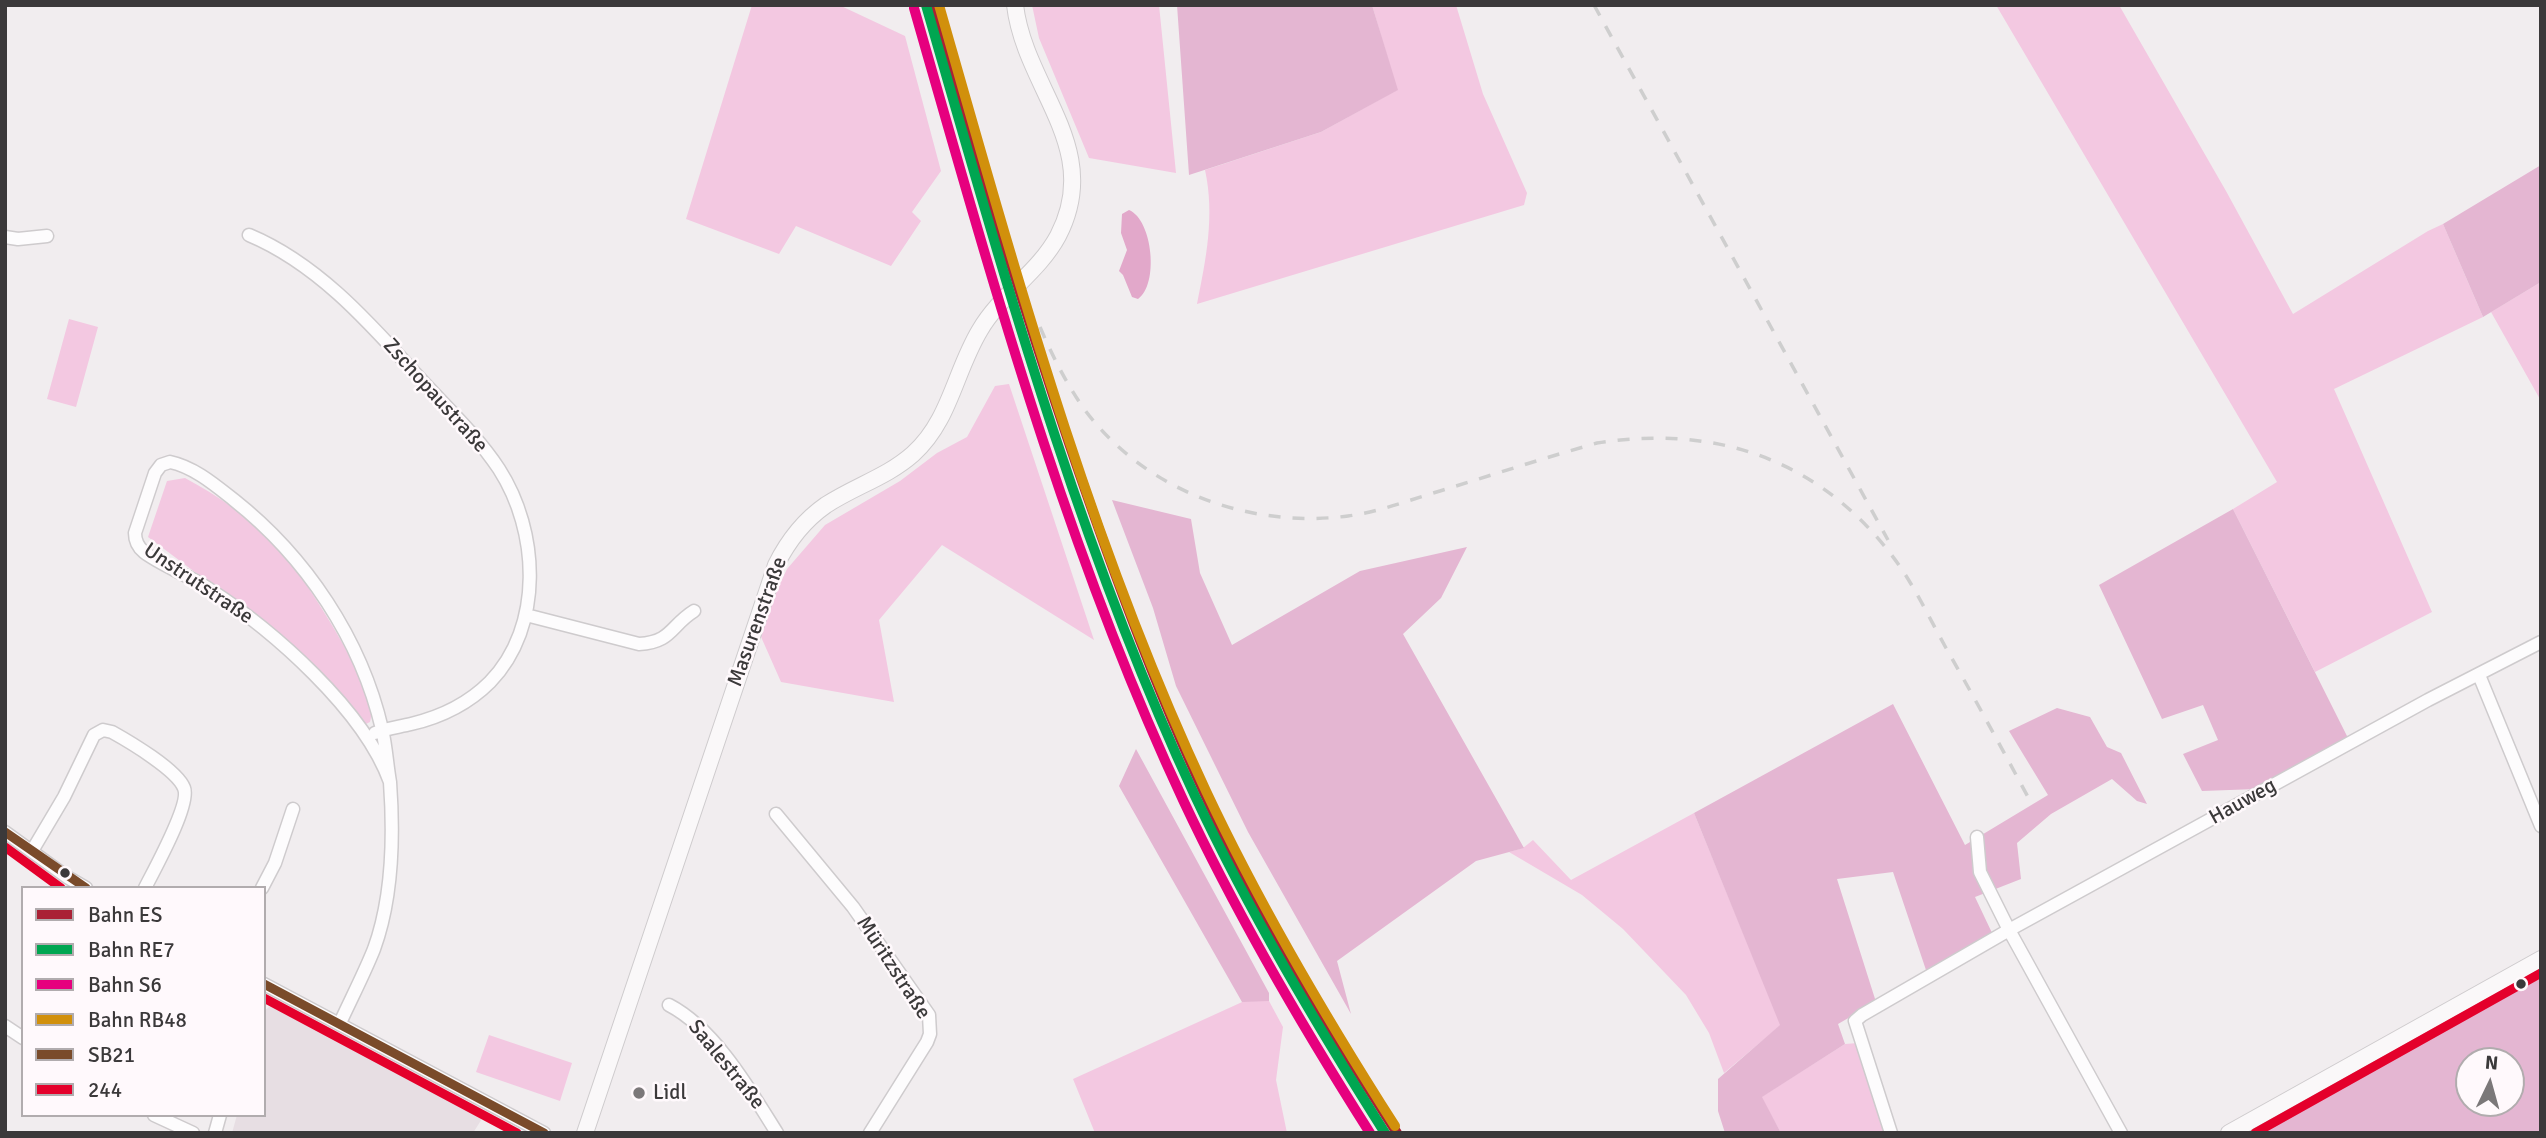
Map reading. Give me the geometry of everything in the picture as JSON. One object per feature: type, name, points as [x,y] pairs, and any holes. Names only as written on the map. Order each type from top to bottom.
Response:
[{"type":"main road","name":"Masurenstraße","points":[[585,1133],[776,565],[786,545],[812,516],[841,496],[898,467],[919,449],[931,435],[947,407],[969,349],[979,331],[993,312],[1045,258],[1065,220],[1072,191],[1068,145],[1061,123],[1028,58],[1019,31],[1015,5]]},
{"type":"main road","points":[[2229,1133],[2541,959]]},
{"type":"street","name":"Zschopaustraße","points":[[250,234],[271,244],[325,281],[386,341],[490,457],[510,490],[522,520],[529,558],[526,615],[516,642],[491,680],[475,695],[454,708],[365,737]]},
{"type":"street","points":[[5,237],[18,239],[47,236]]},
{"type":"street","name":"Unstrutstraße","points":[[340,1023],[374,948],[386,901],[391,860],[392,815],[390,782],[383,730],[353,648],[327,600],[294,555],[277,537],[214,484],[181,464],[170,461],[161,465],[155,473],[135,533],[135,541],[143,551],[209,588],[260,625],[319,681],[382,761],[390,782]]},
{"type":"street","points":[[526,615],[639,644],[653,643],[663,638],[672,632],[681,619],[694,611]]},
{"type":"street","name":"Hauweg","points":[[1891,1133],[1855,1021],[1862,1015],[2009,930],[2428,700],[2541,642]]},
{"type":"street","points":[[2479,675],[2541,826]]},
{"type":"street","points":[[32,851],[64,797],[94,735],[103,730],[112,732],[167,769],[185,789],[186,798],[177,824],[146,886]]},
{"type":"street","points":[[263,886],[275,863],[293,809]]},
{"type":"street","name":"Müritzstraße","points":[[776,814],[860,917],[929,1015],[931,1024],[927,1042],[870,1133]]},
{"type":"street","points":[[5,832],[83,886]]},
{"type":"street","points":[[1977,837],[1980,872],[2121,1133]]},
{"type":"street","points":[[266,986],[340,1023],[544,1133]]},
{"type":"street","name":"Saalestraße","points":[[668,1005],[684,1013],[722,1052],[777,1133]]},
{"type":"street","points":[[5,1026],[21,1037]]},
{"type":"street","points":[[158,1117],[193,1133]]},
{"type":"shaded area","points":[[752,5],[839,5],[905,36],[941,171],[912,212],[921,221],[891,266],[796,226],[779,254],[686,219]]},
{"type":"shaded area","points":[[1032,5],[1159,5],[1176,173],[1089,158],[1039,38]]},
{"type":"shaded area","points":[[1177,5],[1372,5],[1398,90],[1321,132],[1189,175]]},
{"type":"shaded area","points":[[1372,5],[1456,5],[1483,94],[1527,193],[1524,205],[1197,304],[1209,221],[1205,170],[1321,132],[1397,90]]},
{"type":"shaded area","points":[[1996,5],[2119,5],[2293,314],[2443,224],[2483,317],[2334,389],[2432,612],[2315,672],[2233,509],[2277,482]]},
{"type":"shaded area","points":[[2541,165],[2541,282],[2483,317],[2443,224]]},
{"type":"shaded area","points":[[1129,210],[1143,226],[1150,253],[1149,281],[1145,292],[1138,299],[1132,297],[1119,271],[1127,250],[1121,233],[1122,214]]},
{"type":"shaded area","points":[[2541,282],[2541,401],[2491,312]]},
{"type":"shaded area","points":[[69,319],[98,327],[76,407],[47,399]]},
{"type":"shaded area","points":[[1009,384],[1094,640],[942,545],[879,620],[894,702],[781,682],[758,630],[787,569],[825,525],[900,481],[937,453],[967,437],[995,386]]},
{"type":"shaded area","points":[[185,478],[244,516],[287,558],[319,604],[352,660],[371,708],[370,722],[366,724],[360,721],[239,605],[148,537],[167,481]]},
{"type":"shaded area","points":[[1112,500],[1191,519],[1200,573],[1232,645],[1360,571],[1467,547],[1441,598],[1403,634],[1524,848],[1476,861],[1337,961],[1351,1014],[1248,832],[1176,686],[1153,608]]},
{"type":"shaded area","points":[[2233,509],[2349,740],[2257,789],[2202,791],[2183,754],[2218,740],[2203,705],[2162,719],[2099,585]]},
{"type":"shaded area","points":[[1893,704],[1965,845],[2048,795],[2009,731],[2057,708],[2090,717],[2107,747],[2121,753],[2147,804],[2137,801],[2112,779],[2051,814],[2017,843],[2021,879],[1975,897],[1993,935],[1927,973],[1893,872],[1837,879],[1876,1002],[1838,1024],[1845,1044],[1762,1097],[1781,1133],[1725,1133],[1718,1111],[1718,1079],[1780,1025],[1694,813]]},
{"type":"shaded area","points":[[1136,749],[1269,993],[1269,1001],[1242,1002],[1119,786]]},
{"type":"shaded area","points":[[1694,813],[1781,1025],[1724,1073],[1709,1033],[1686,995],[1623,929],[1582,895],[1509,852],[1523,848],[1533,840],[1571,880]]},
{"type":"shaded area","points":[[2541,978],[2541,1133],[2261,1133],[2259,1129]]},
{"type":"shaded area","points":[[1251,998],[1269,1001],[1283,1027],[1276,1080],[1287,1133],[1095,1133],[1073,1079]]},
{"type":"shaded area","points":[[274,1003],[485,1114],[473,1133],[232,1133],[236,1117],[266,1117],[266,1009]]},
{"type":"shaded area","points":[[489,1035],[572,1063],[560,1101],[476,1072]]},
{"type":"shaded area","points":[[1858,1043],[1885,1133],[1781,1133],[1761,1097],[1845,1044]]},
{"type":"railway","points":[[1594,5],[1888,540]]},
{"type":"railway","points":[[1040,327],[1070,387],[1107,435],[1135,460],[1166,481],[1200,497],[1236,509],[1273,516],[1310,518],[1360,514],[1597,443],[1639,439],[1679,439],[1719,444],[1756,454],[1792,470],[1826,490],[1857,516],[1895,560],[1918,596],[2028,797]]},
{"type":"rail line","name":"RE7","points":[[926,5],[1045,406],[1078,505],[1153,700],[1195,796],[1238,883],[1309,1009],[1385,1133]]},
{"type":"rail line","name":"ES","points":[[933,5],[999,226],[1070,446],[1104,545],[1160,691],[1224,835],[1263,911],[1328,1023],[1397,1133]]},
{"type":"rail line","name":"RB48","points":[[939,5],[1057,404],[1090,503],[1164,696],[1227,835],[1272,920],[1344,1045],[1395,1126]]},
{"type":"rail line","name":"S6","points":[[914,8],[1033,411],[1102,609],[1141,706],[1184,802],[1249,929],[1370,1133]]},
{"type":"transit line","name":"SB21","points":[[5,832],[83,886]]},
{"type":"transit line","name":"244","points":[[5,847],[58,886]]},
{"type":"transit line","name":"244","points":[[2255,1133],[2541,973]]},
{"type":"transit line","name":"SB21","points":[[266,985],[544,1133]]},
{"type":"transit line","name":"244","points":[[266,999],[517,1133]]},
{"type":"place","name":"Lidl","points":[[639,1093]]}]
